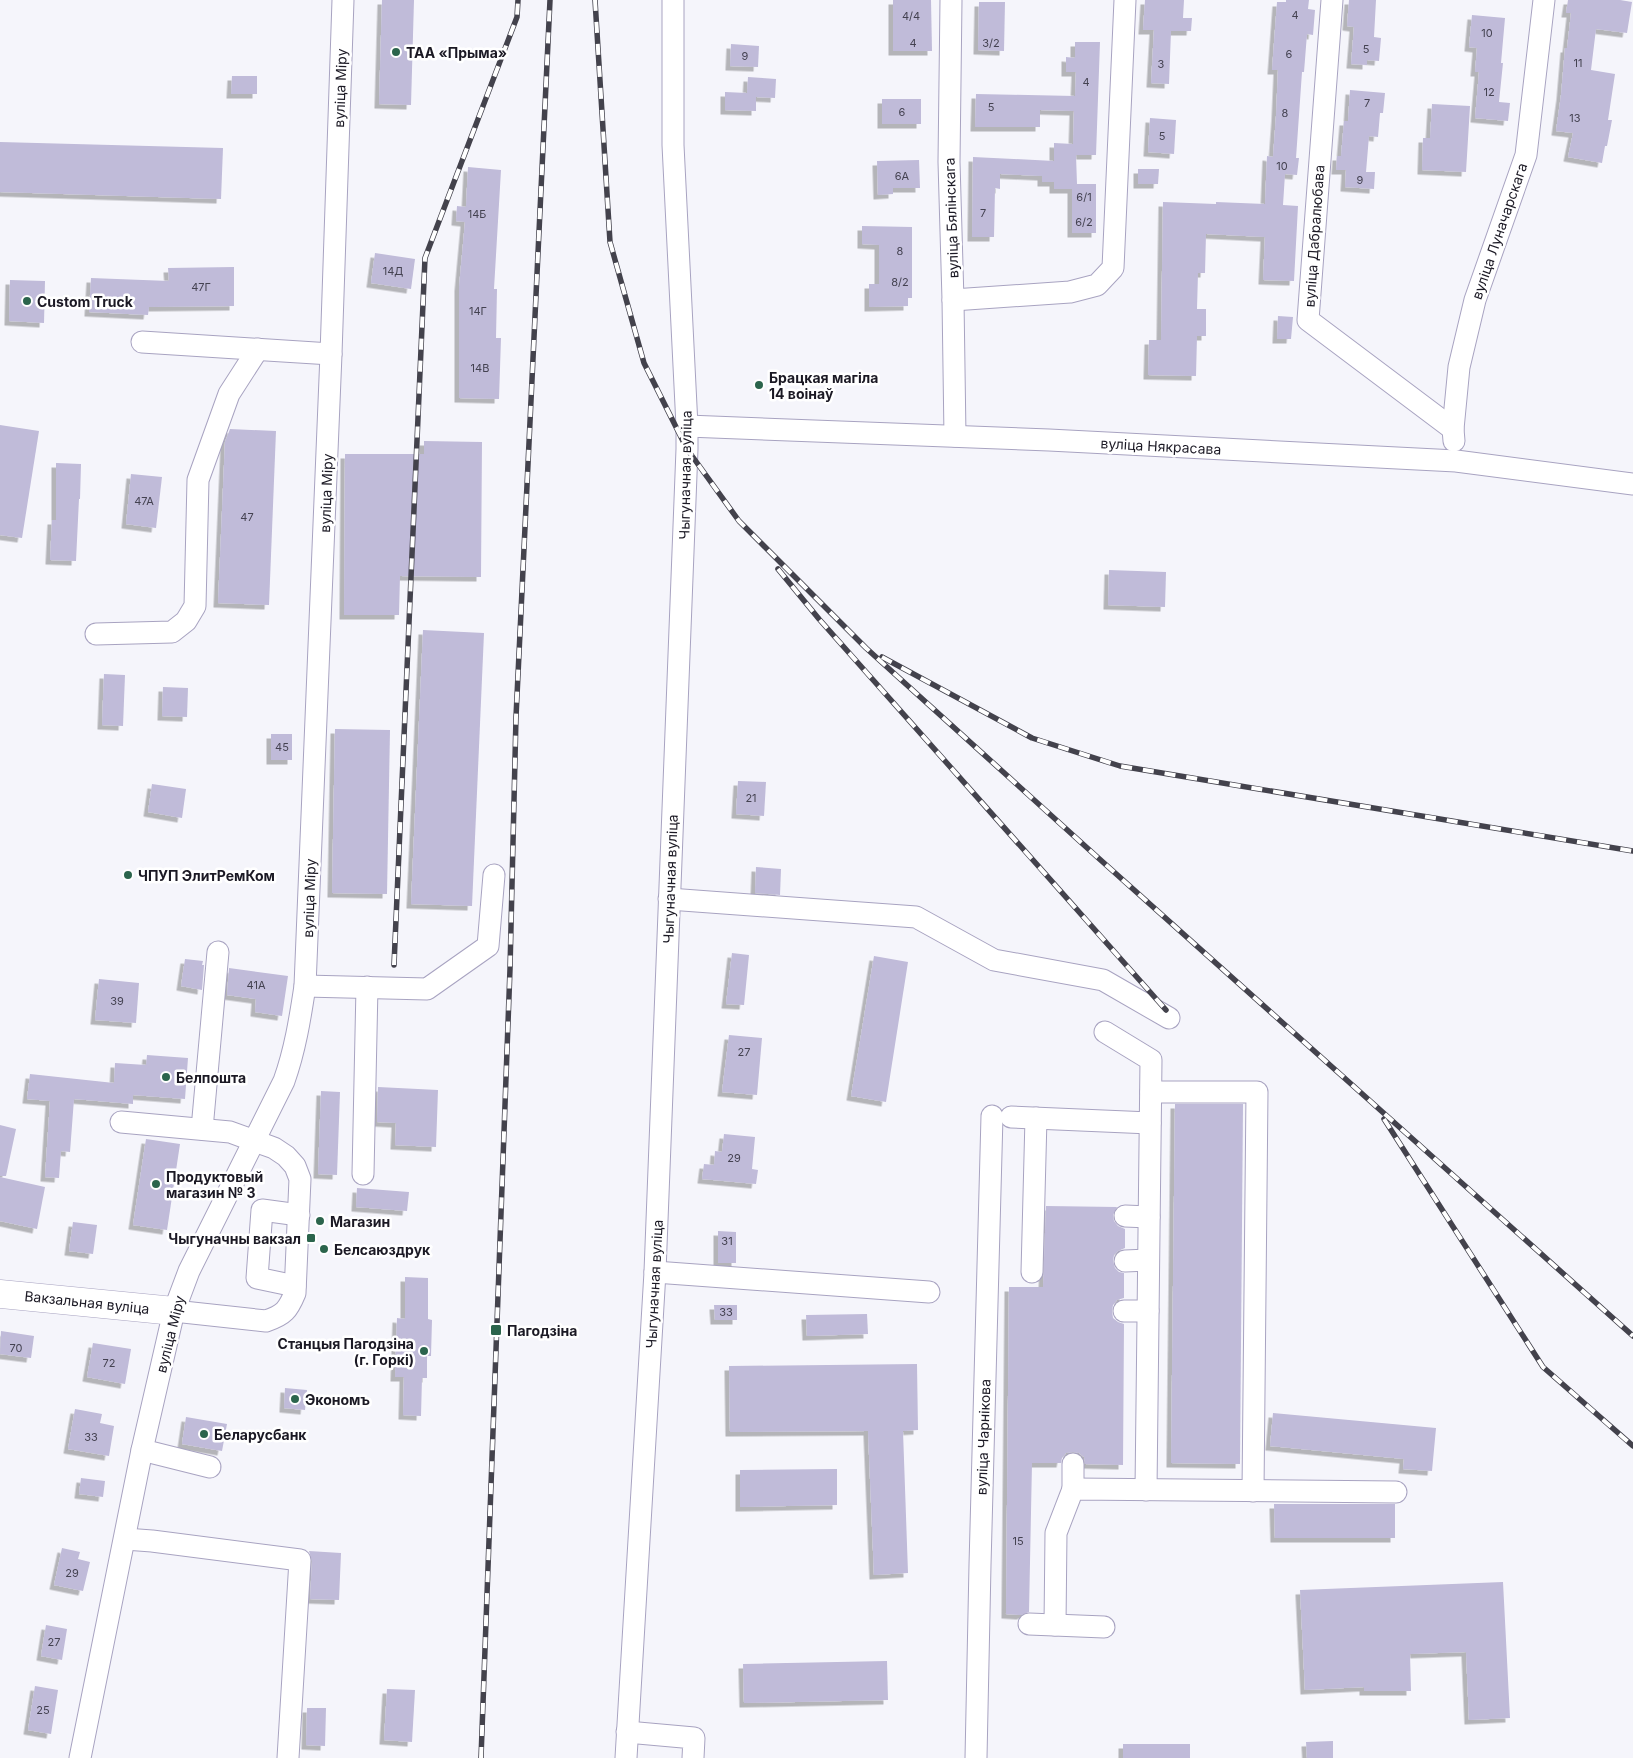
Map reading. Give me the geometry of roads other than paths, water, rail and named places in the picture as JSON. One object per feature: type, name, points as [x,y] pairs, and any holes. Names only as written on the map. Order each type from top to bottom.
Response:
[{"type":"main road","name":"Вакзальная вуліца","points":[[0,1294],[174,1311]]},
{"type":"street","name":"вуліца Міру","points":[[80,1758],[142,1450],[174,1311],[188,1271],[278,1094],[292,1060],[299,1032],[306,986],[343,0]]},
{"type":"street","name":"Чыгуначная вуліца","points":[[626,1758],[655,1272],[687,426],[673,145],[673,0]]},
{"type":"street","name":"вуліца Бялінскага","points":[[951,0],[948,162],[955,436]]},
{"type":"street","points":[[953,300],[1070,292],[1097,285],[1113,268],[1125,0]]},
{"type":"street","name":"вуліца Дабралюбава","points":[[1332,0],[1308,320],[1453,429]]},
{"type":"street","name":"вуліца Луначарскага","points":[[1456,461],[1453,429],[1459,367],[1475,300],[1526,155],[1544,0]]},
{"type":"street","points":[[142,342],[331,354]]},
{"type":"street","points":[[96,634],[172,632],[186,621],[195,606],[198,480],[229,394],[258,349]]},
{"type":"street","name":"вуліца Някрасава","points":[[687,426],[955,436],[1456,461],[1633,484]]},
{"type":"street","points":[[306,986],[427,989],[488,946],[494,875]]},
{"type":"street","points":[[669,899],[916,917],[994,960],[1103,980],[1168,1018]]},
{"type":"street","points":[[202,1129],[218,952]]},
{"type":"street","points":[[363,1174],[366,987]]},
{"type":"street","points":[[1106,1032],[1151,1060],[1146,1490]]},
{"type":"street","points":[[1151,1092],[1257,1092],[1252,1491]]},
{"type":"street","name":"вуліца Чарнікова","points":[[976,1758],[980,1555],[1002,1117],[1036,1118]]},
{"type":"street","points":[[1032,1272],[1036,1118],[1150,1123]]},
{"type":"street","points":[[121,1122],[230,1132],[274,1148],[286,1156],[296,1166],[300,1179],[295,1293],[289,1308],[278,1317],[266,1321],[174,1311]]},
{"type":"street","points":[[295,1286],[257,1278],[262,1210],[299,1215]]},
{"type":"street","points":[[1125,1216],[1149,1217]]},
{"type":"street","points":[[1124,1261],[1148,1260]]},
{"type":"street","points":[[655,1272],[929,1292]]},
{"type":"street","points":[[1124,1311],[1148,1311]]},
{"type":"street","points":[[142,1450],[210,1467]]},
{"type":"street","points":[[1055,1625],[1056,1533],[1074,1489],[1073,1464]]},
{"type":"street","points":[[1074,1489],[1396,1492]]},
{"type":"street","points":[[125,1539],[300,1560],[288,1758]]},
{"type":"street","points":[[1029,1624],[1104,1627]]},
{"type":"street","points":[[627,1732],[694,1738],[693,1758]]},
{"type":"railway","points":[[394,965],[425,258],[517,17],[518,0]]},
{"type":"railway","points":[[481,1758],[510,969],[516,717],[550,0]]},
{"type":"railway","points":[[595,0],[610,242],[644,363],[687,449],[739,521],[866,648],[1633,1336]]},
{"type":"railway","points":[[778,569],[819,619],[1166,1010]]},
{"type":"railway","points":[[882,657],[1032,738],[1120,766],[1633,851]]},
{"type":"railway","points":[[1384,1119],[1543,1367],[1633,1446]]},
{"type":"place","name":"ТАА «Прыма»","points":[[396,52]]},
{"type":"place","name":"Custom Truck","points":[[27,301]]},
{"type":"place","name":"Брацкая магіла 14 воінаў","points":[[759,385]]},
{"type":"place","name":"ЧПУП ЭлитРемКом","points":[[128,875]]},
{"type":"place","name":"Белпошта","points":[[166,1077]]},
{"type":"place","name":"Продуктовый магазин № 3","points":[[156,1184]]},
{"type":"place","name":"Магазин","points":[[320,1221]]},
{"type":"place","name":"Чыгуначны вакзал","points":[[311,1238]]},
{"type":"place","name":"Белсаюздрук","points":[[324,1249]]},
{"type":"place","name":"Пагодзіна","points":[[496,1330]]},
{"type":"place","name":"Станцыя Пагодзіна (г. Горкі)","points":[[424,1351]]},
{"type":"place","name":"Экономъ","points":[[295,1399]]},
{"type":"place","name":"Беларусбанк","points":[[204,1434]]}]
